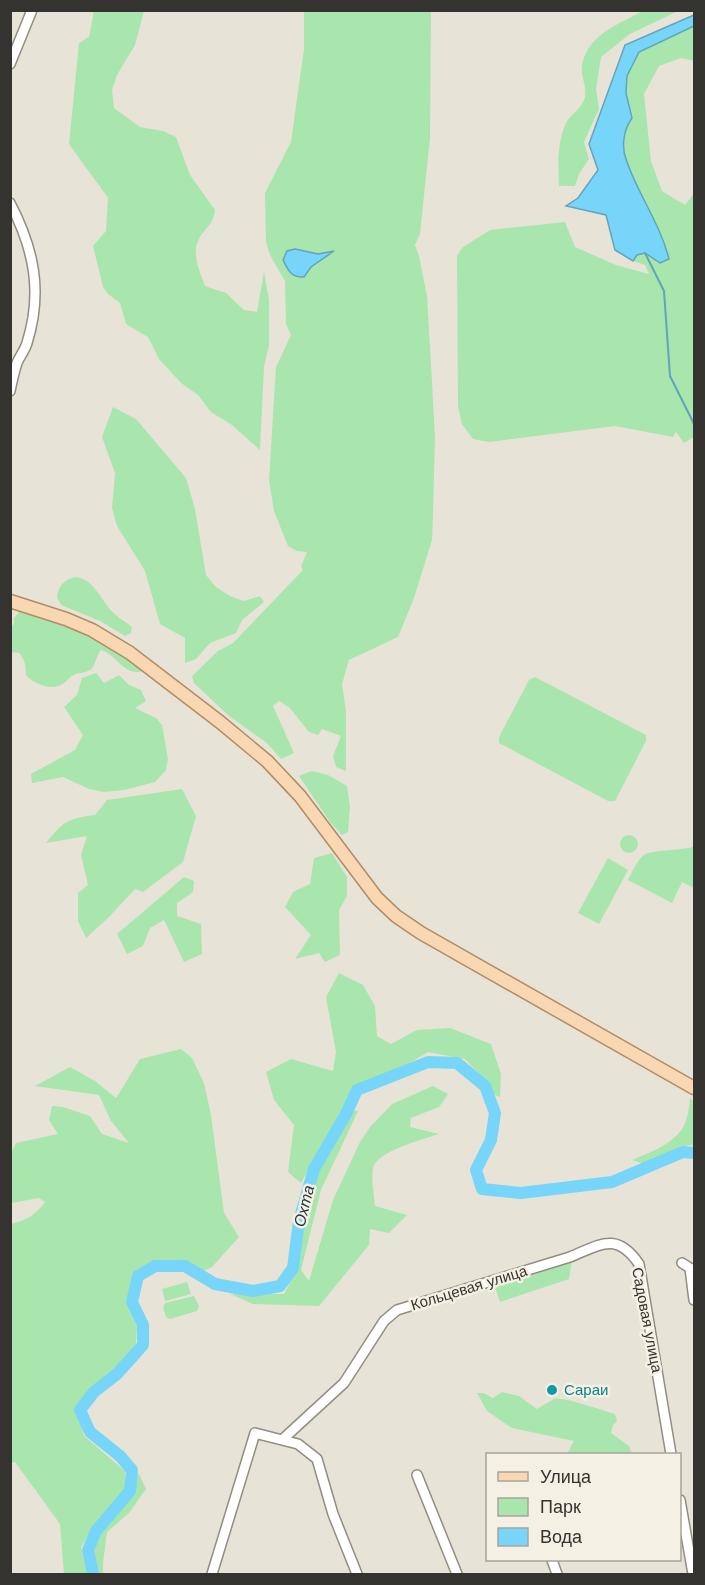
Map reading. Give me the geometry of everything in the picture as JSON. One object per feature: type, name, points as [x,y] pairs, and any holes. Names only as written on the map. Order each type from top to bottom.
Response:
[{"type":"main road","points":[[10,601],[92,630],[130,653],[220,722],[267,761],[300,796],[377,898],[396,916],[421,933],[694,1088]]},
{"type":"street","points":[[10,64],[32,10]]},
{"type":"street","points":[[10,203],[28,243],[33,269],[35,302],[33,325],[26,346],[17,362],[10,391]]},
{"type":"street","name":"Садовая улица","points":[[570,1257],[595,1246],[614,1244],[630,1251],[639,1264],[672,1453]]},
{"type":"street","name":"Кольцевая улица","points":[[283,1439],[344,1383],[384,1321],[397,1310],[570,1257]]},
{"type":"street","points":[[682,1263],[690,1268],[694,1299]]},
{"type":"street","points":[[212,1575],[255,1433],[298,1444],[317,1459],[333,1514],[357,1575]]},
{"type":"street","points":[[417,1475],[457,1575]]},
{"type":"street","points":[[681,1506],[693,1575]]},
{"type":"green space","points":[[645,10],[678,11],[630,34],[601,57],[596,89],[599,109],[584,142],[589,159],[579,174],[575,186],[559,186],[559,154],[563,130],[585,97],[582,65],[585,54],[606,31]]},
{"type":"green space","points":[[94,11],[144,11],[135,45],[117,75],[112,90],[114,108],[140,127],[163,131],[176,137],[190,175],[215,210],[211,223],[199,239],[196,251],[197,263],[205,286],[226,293],[244,310],[257,312],[264,272],[269,300],[269,345],[264,367],[260,450],[232,425],[211,412],[198,395],[181,383],[159,359],[148,337],[126,324],[120,303],[103,287],[93,246],[106,231],[108,198],[69,144],[79,43],[89,37]]},
{"type":"green space","points":[[304,11],[431,11],[430,138],[420,234],[415,245],[427,296],[430,346],[435,437],[432,540],[414,598],[398,637],[349,660],[342,684],[346,712],[346,771],[336,767],[333,756],[341,736],[322,729],[318,735],[309,732],[290,708],[279,701],[273,706],[294,753],[281,759],[267,743],[229,716],[194,683],[192,676],[218,651],[233,643],[303,570],[301,566],[307,552],[297,551],[288,546],[274,511],[269,480],[276,367],[291,335],[286,324],[285,281],[270,255],[266,242],[265,193],[291,142],[304,49]]},
{"type":"green space","points":[[694,26],[694,61],[681,58],[659,66],[644,94],[651,161],[662,191],[685,205],[694,193],[694,437],[684,443],[676,432],[673,437],[615,426],[489,442],[473,439],[462,424],[458,406],[457,256],[463,247],[490,230],[565,222],[575,247],[616,265],[649,274],[645,265],[633,261],[637,255],[645,253],[660,263],[669,259],[660,233],[624,154],[624,138],[632,118],[626,93],[627,76],[639,52]]},
{"type":"green space","points":[[113,407],[136,419],[186,478],[195,509],[206,575],[216,587],[230,596],[244,601],[260,596],[264,602],[242,620],[236,633],[210,643],[196,659],[185,663],[185,638],[160,624],[145,571],[117,526],[112,508],[115,473],[102,437]]},
{"type":"green space","points":[[75,577],[88,582],[93,587],[111,610],[132,627],[131,633],[125,636],[100,621],[61,605],[57,597],[60,587]]},
{"type":"green space","points":[[20,611],[90,633],[144,671],[131,671],[101,650],[90,670],[74,675],[63,684],[46,687],[37,683],[26,675],[24,661],[19,653],[11,652],[10,627],[14,624],[14,618]]},
{"type":"green space","points":[[96,673],[104,683],[119,675],[129,685],[141,690],[146,701],[135,708],[156,718],[162,725],[168,759],[166,770],[155,782],[124,790],[104,792],[89,789],[63,777],[32,783],[31,774],[75,750],[83,735],[64,707],[77,695],[82,678]]},
{"type":"green space","points":[[535,677],[646,735],[646,741],[615,801],[608,801],[499,743],[499,737],[529,680]]},
{"type":"green space","points":[[312,771],[328,775],[347,786],[350,807],[348,832],[342,835],[330,822],[299,776]]},
{"type":"green space","points":[[182,789],[196,816],[183,862],[143,892],[135,889],[86,938],[78,921],[78,893],[88,885],[81,855],[87,836],[46,843],[67,822],[95,815],[107,800]]},
{"type":"green space","points":[[625,835],[633,835],[638,840],[636,851],[625,853],[620,848],[620,840]]},
{"type":"green space","points":[[694,845],[694,888],[682,882],[672,903],[628,880],[644,855]]},
{"type":"green space","points":[[332,853],[347,877],[347,896],[339,910],[340,955],[325,962],[319,953],[295,959],[311,935],[285,907],[293,892],[310,884],[314,858]]},
{"type":"green space","points":[[608,858],[628,870],[599,924],[578,913]]},
{"type":"green space","points":[[184,877],[194,881],[193,892],[177,903],[177,916],[201,924],[202,954],[184,962],[164,920],[150,928],[143,946],[127,954],[117,934]]},
{"type":"green space","points":[[339,973],[363,985],[375,1006],[377,1036],[391,1044],[417,1030],[450,1028],[491,1044],[501,1074],[500,1097],[493,1094],[489,1084],[465,1059],[428,1052],[398,1070],[356,1085],[301,1183],[288,1172],[294,1125],[274,1100],[266,1072],[291,1059],[333,1071],[336,1052],[326,997]]},
{"type":"green space","points":[[181,1049],[192,1058],[204,1083],[211,1115],[224,1213],[239,1237],[212,1267],[204,1271],[186,1262],[155,1262],[136,1272],[126,1303],[137,1327],[136,1344],[115,1370],[95,1385],[77,1413],[84,1436],[125,1471],[125,1488],[93,1527],[81,1547],[87,1574],[64,1574],[60,1524],[15,1462],[11,1463],[11,1224],[30,1216],[45,1202],[39,1198],[11,1203],[11,1153],[16,1143],[58,1134],[49,1120],[52,1106],[63,1107],[90,1116],[102,1134],[129,1143],[111,1121],[99,1095],[35,1086],[70,1067],[95,1081],[116,1098],[140,1059]]},
{"type":"green space","points":[[433,1086],[448,1094],[439,1107],[411,1118],[410,1127],[439,1134],[392,1151],[376,1162],[373,1168],[375,1206],[407,1215],[389,1233],[370,1229],[369,1245],[319,1306],[253,1304],[230,1294],[284,1294],[298,1268],[302,1231],[318,1170],[352,1110],[358,1111],[321,1190],[301,1270],[309,1281],[333,1200],[360,1142],[370,1127],[392,1104]]},
{"type":"green space","points":[[690,1098],[694,1102],[694,1144],[679,1148],[670,1155],[645,1164],[632,1160],[665,1145],[679,1133],[687,1117]]},
{"type":"green space","points":[[572,1260],[569,1279],[500,1302],[494,1284]]},
{"type":"green space","points":[[187,1282],[191,1294],[165,1301],[162,1289]]},
{"type":"green space","points":[[194,1296],[199,1306],[197,1311],[170,1319],[166,1317],[163,1307],[165,1303]]},
{"type":"green space","points":[[502,1392],[519,1396],[537,1409],[558,1399],[615,1414],[617,1421],[611,1433],[629,1446],[632,1453],[568,1453],[574,1441],[512,1428],[487,1411],[477,1393],[484,1393],[493,1398]]},
{"type":"green space","points":[[139,1474],[146,1489],[129,1513],[107,1532],[103,1574],[95,1574],[92,1552],[100,1531],[131,1494]]},
{"type":"water","points":[[694,15],[694,26],[639,52],[627,76],[626,93],[632,118],[624,138],[624,154],[660,233],[669,259],[660,263],[645,253],[637,255],[633,261],[615,250],[606,215],[566,206],[578,198],[598,170],[589,144],[625,45]]},
{"type":"water","points":[[295,249],[318,254],[334,251],[311,267],[304,277],[300,277],[290,273],[283,260],[287,251]]},
{"type":"waterway","points":[[645,253],[664,291],[670,376],[694,424]]},
{"type":"waterway","name":"Охта","points":[[93,1574],[88,1550],[96,1531],[130,1491],[132,1470],[120,1456],[90,1432],[80,1410],[94,1392],[117,1374],[143,1345],[143,1325],[132,1302],[138,1276],[155,1266],[185,1266],[215,1284],[253,1291],[280,1286],[293,1268],[299,1221],[314,1169],[346,1114],[357,1090],[428,1062],[457,1063],[485,1086],[495,1113],[491,1140],[476,1170],[482,1189],[521,1193],[612,1182],[683,1152],[694,1153]]},
{"type":"place","name":"Сараи","points":[[552,1390]]}]
